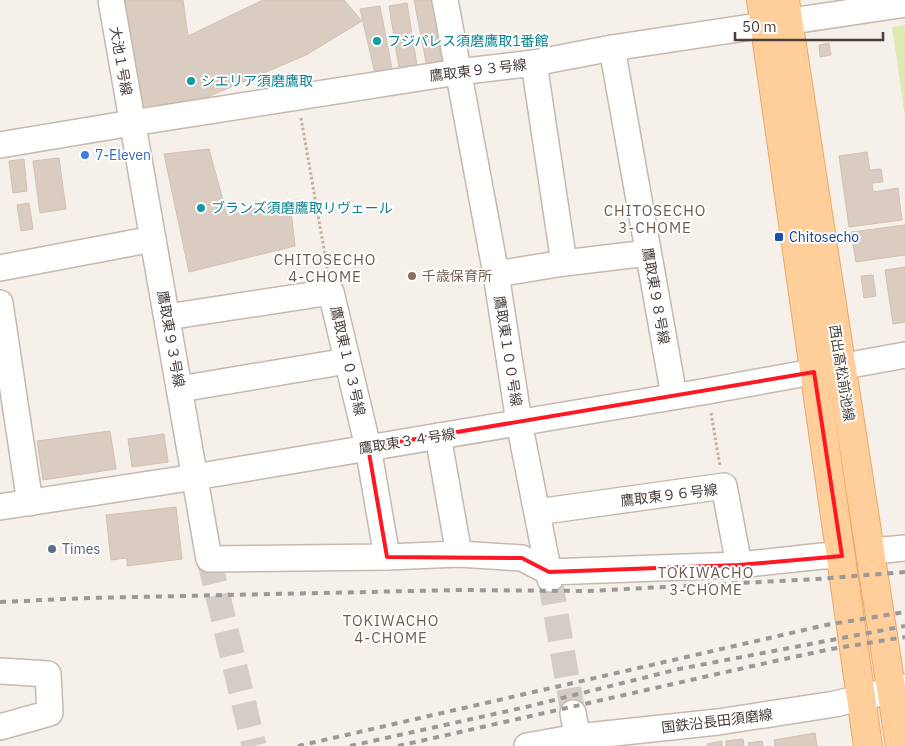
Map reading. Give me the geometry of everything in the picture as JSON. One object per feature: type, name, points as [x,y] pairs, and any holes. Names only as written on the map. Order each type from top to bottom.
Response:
[{"type":"main road","name":"西出高松前池線","points":[[775,12],[841,365],[869,548],[898,688],[900,746]]},
{"type":"main road","name":"西出高松前池線","points":[[775,12],[814,372],[868,746]]},
{"type":"street","name":"大池１号線","points":[[111,0],[132,122]]},
{"type":"street","name":"鷹取東１００号線","points":[[445,0],[496,274],[519,422],[550,576]]},
{"type":"street","name":"鷹取東９３号線","points":[[842,556],[822,556],[739,565],[550,576],[522,558],[459,554],[387,557],[210,559],[132,122],[458,72],[534,63],[775,12],[905,4]]},
{"type":"street","name":"鷹取東９８号線","points":[[612,48],[674,396]]},
{"type":"street","points":[[534,63],[564,263]]},
{"type":"street","points":[[0,145],[132,122]]},
{"type":"street","points":[[0,268],[153,239]]},
{"type":"street","points":[[496,274],[564,263],[648,253]]},
{"type":"street","name":"鷹取東１０３号線","points":[[167,317],[331,292],[368,447],[387,557]]},
{"type":"street","points":[[0,303],[30,503]]},
{"type":"street","name":"鷹取東３４号線","points":[[0,507],[195,477],[905,355]]},
{"type":"street","points":[[180,390],[348,361]]},
{"type":"street","points":[[438,436],[459,554]]},
{"type":"street","name":"鷹取東９６号線","points":[[537,512],[724,486],[739,565]]},
{"type":"street","points":[[869,548],[884,550],[905,548]]},
{"type":"street","points":[[0,671],[48,674],[50,712],[0,727]]},
{"type":"street","name":"国鉄沿長田須磨線","points":[[527,746],[576,732],[718,722],[835,704],[898,688]]},
{"type":"path","points":[[298,97],[331,292]]},
{"type":"path","points":[[708,390],[724,486]]},
{"type":"highlighted area","points":[[814,372],[842,556],[739,565],[549,572],[522,558],[387,557],[368,447]]},
{"type":"green space","points":[[905,25],[905,117],[892,27]]},
{"type":"building","name":"シエリア須磨鷹取","points":[[125,0],[183,0],[188,36],[263,0],[344,0],[362,21],[306,55],[184,107],[141,115]]},
{"type":"building","points":[[414,0],[432,0],[442,64],[427,67]]},
{"type":"building","points":[[407,3],[418,71],[400,74],[389,6]]},
{"type":"building","name":"フジパレス須磨鷹取1番館","points":[[380,6],[393,74],[376,78],[360,9]]},
{"type":"building","points":[[829,43],[831,55],[820,57],[819,45]]},
{"type":"building","name":"ブランズ須磨鷹取リヴェール","points":[[209,149],[227,215],[290,201],[295,246],[189,272],[164,154]]},
{"type":"building","points":[[867,152],[870,170],[881,169],[883,182],[872,183],[873,192],[898,188],[902,220],[849,227],[839,156]]},
{"type":"building","points":[[59,158],[66,209],[40,213],[33,161]]},
{"type":"building","points":[[24,159],[27,191],[13,193],[9,161]]},
{"type":"building","points":[[29,203],[33,229],[21,231],[17,205]]},
{"type":"building","points":[[905,225],[905,255],[856,262],[851,232]]},
{"type":"building","points":[[905,267],[905,322],[893,324],[885,270]]},
{"type":"building","points":[[873,275],[876,296],[864,298],[861,276]]},
{"type":"building","points":[[110,431],[116,469],[43,480],[37,441]]},
{"type":"building","points":[[164,434],[168,462],[132,467],[128,439]]},
{"type":"building","points":[[176,507],[182,559],[127,566],[127,558],[111,560],[106,515]]},
{"type":"building","points":[[815,733],[817,746],[775,746],[774,740]]},
{"type":"building","points":[[743,739],[744,746],[726,746],[726,741]]},
{"type":"building","points":[[722,741],[722,746],[708,746],[707,744]]},
{"type":"building","points":[[762,741],[763,746],[749,746],[748,743]]},
{"type":"tunnel","points":[[209,559],[254,746]]},
{"type":"tunnel","points":[[550,579],[573,713]]},
{"type":"railway","points":[[0,602],[88,598],[459,590],[588,591],[817,579],[905,572]]},
{"type":"railway","points":[[298,746],[826,625],[905,612]]},
{"type":"railway","points":[[350,746],[526,707],[679,669],[905,626]]},
{"type":"railway","points":[[398,746],[775,661],[831,649],[905,637]]},
{"type":"place","name":"フジパレス須磨鷹取1番館","points":[[377,41]]},
{"type":"place","name":"シエリア須磨鷹取","points":[[191,81]]},
{"type":"place","name":"7-Eleven","points":[[85,155]]},
{"type":"place","name":"ブランズ須磨鷹取リヴェール","points":[[201,208]]},
{"type":"place","name":"Chitosecho","points":[[779,237]]},
{"type":"place","name":"千歳保育所","points":[[412,276]]},
{"type":"place","name":"Times","points":[[52,549]]},
{"type":"district","name":"CHITOSECHO 3-CHOME","points":[[655,218]]},
{"type":"district","name":"CHITOSECHO 4-CHOME","points":[[325,268]]},
{"type":"district","name":"TOKIWACHO 3-CHOME","points":[[706,580]]},
{"type":"district","name":"TOKIWACHO 4-CHOME","points":[[391,628]]}]
